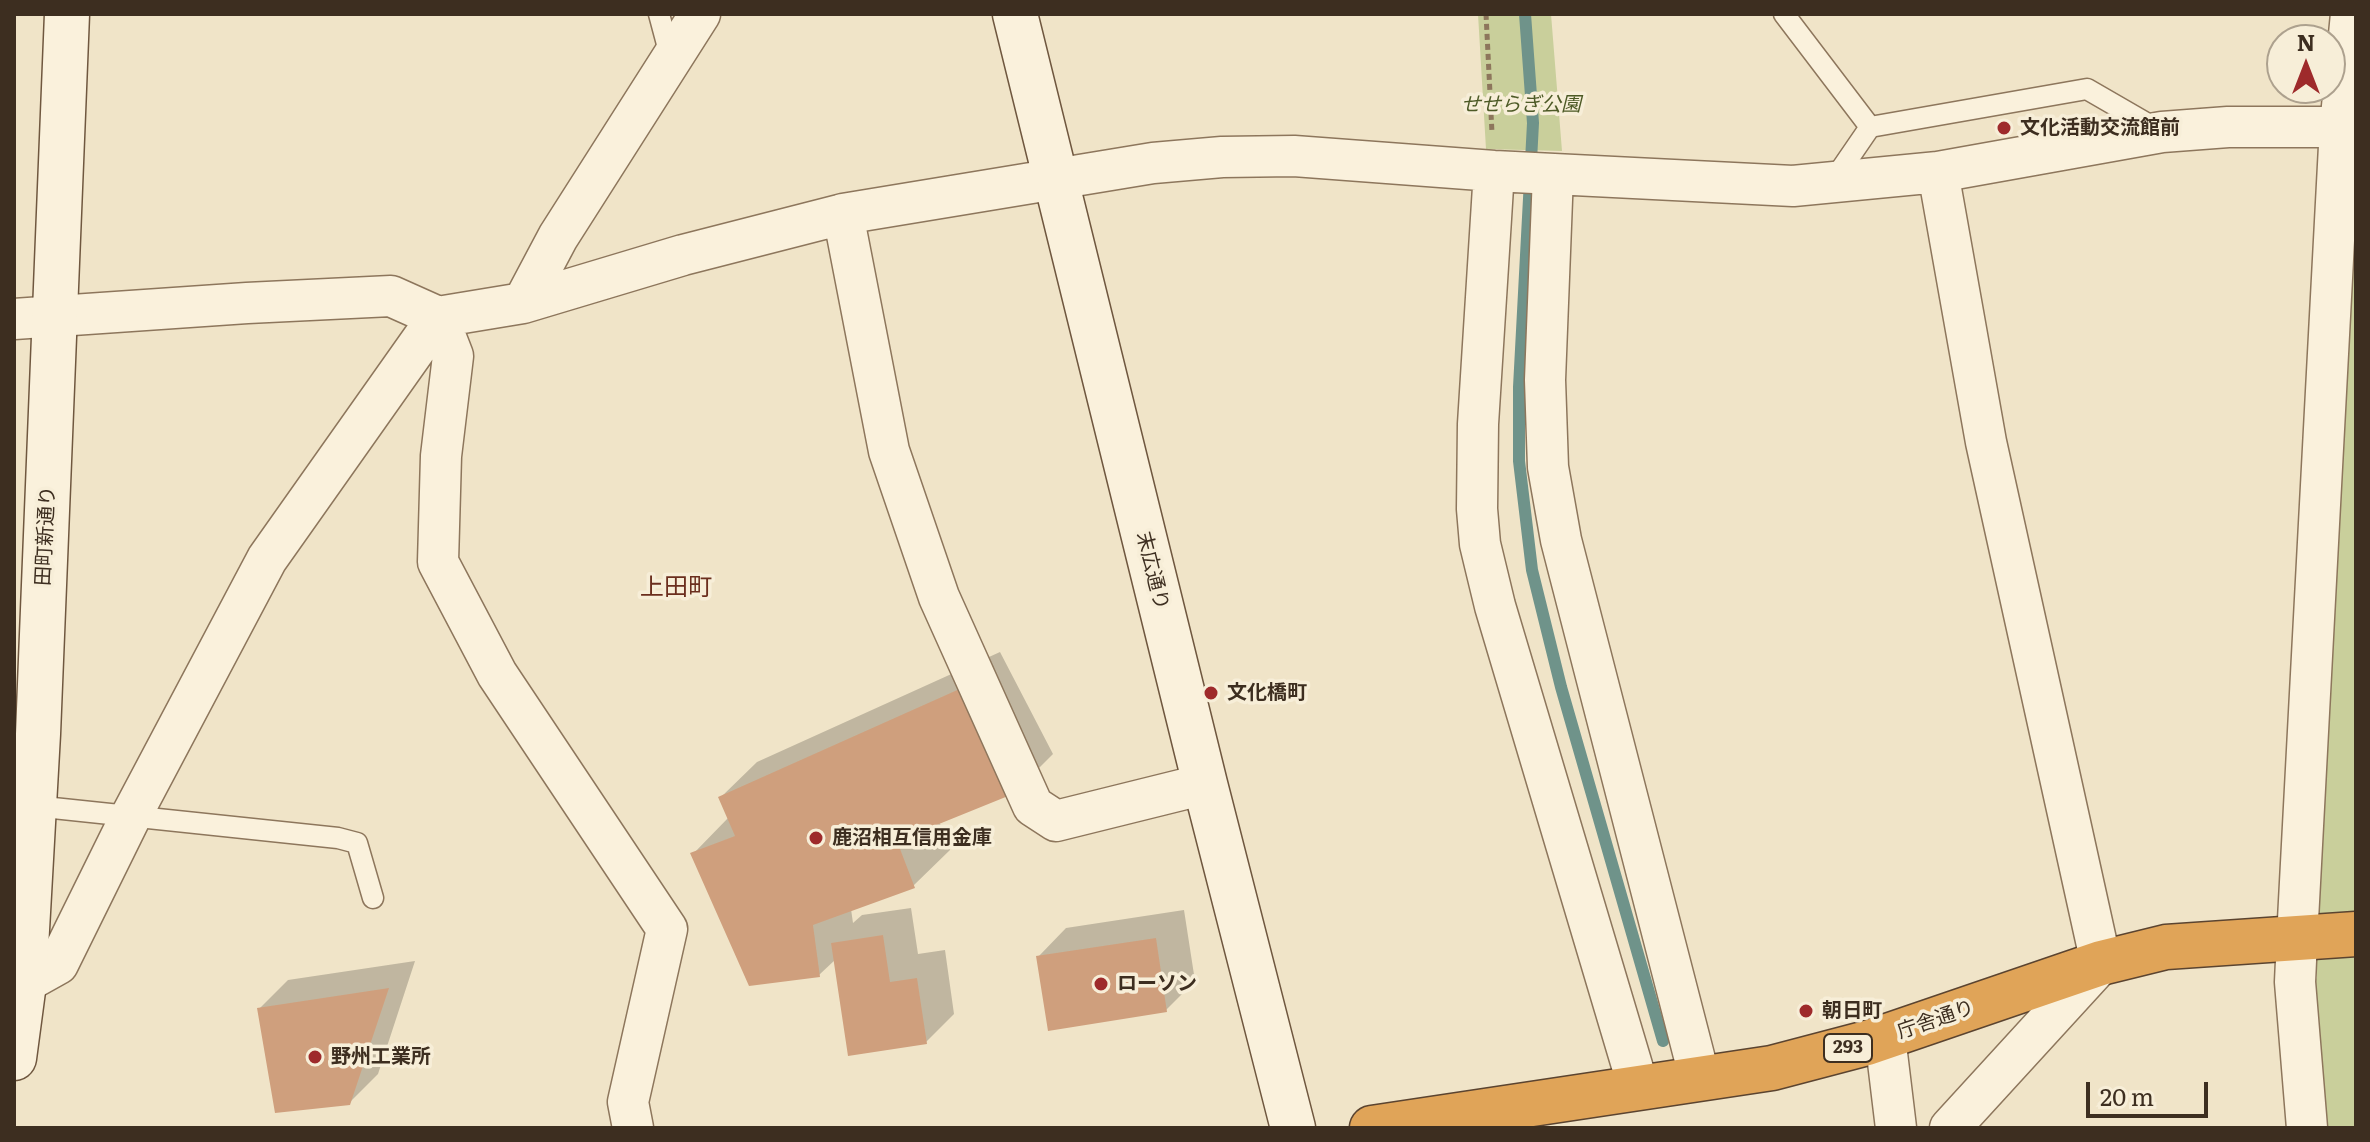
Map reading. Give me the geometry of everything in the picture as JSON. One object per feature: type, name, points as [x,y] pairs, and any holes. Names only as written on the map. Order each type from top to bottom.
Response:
[{"type":"highway","name":"庁舎通り","points":[[1372,1128],[1772,1068],[1885,1037],[2101,963],[2166,947],[2322,937]]},
{"type":"street","name":"田町新通り","points":[[14,1058],[24,983],[34,806],[35,317],[67,14]]},
{"type":"street","points":[[523,303],[558,237],[700,14]]},
{"type":"street","name":"末広通り","points":[[1015,14],[1293,1128]]},
{"type":"street","points":[[2307,1128],[2295,982],[2322,937],[2340,127],[2351,14]]},
{"type":"street","points":[[35,317],[391,296],[438,317],[523,303],[683,255],[843,214],[1153,163],[1222,157],[1294,156],[1494,171],[1793,186],[1938,172],[2162,132],[2228,127],[2340,127]]},
{"type":"street","points":[[1494,171],[1478,424],[1477,509],[1480,544],[1495,606],[1639,1089]]},
{"type":"street","points":[[1938,172],[1986,442],[2101,963],[1950,1128]]},
{"type":"street","points":[[1553,174],[1545,380],[1548,467],[1561,540],[1700,1079]]},
{"type":"street","points":[[843,214],[889,451],[939,597],[1033,806],[1056,821],[1205,784]]},
{"type":"street","points":[[24,983],[58,964],[131,816],[267,559],[438,317]]},
{"type":"street","points":[[438,317],[453,356],[441,456],[438,562],[497,674],[667,929],[628,1102],[633,1128]]},
{"type":"street","points":[[1885,1037],[1896,1128]]},
{"type":"lane","points":[[659,14],[671,59]]},
{"type":"lane","points":[[1784,14],[1870,127]]},
{"type":"lane","points":[[1831,184],[1870,127],[2087,89],[2162,132]]},
{"type":"lane","points":[[34,806],[338,838],[357,843],[373,898]]},
{"type":"path","points":[[1486,14],[1494,171]]},
{"type":"green space","name":"せせらぎ公園","points":[[1478,14],[1551,14],[1562,151],[1486,149]]},
{"type":"green space","points":[[2356,79],[2356,1128],[2321,1128],[2310,985],[2317,978],[2311,889]]},
{"type":"building","name":"鹿沼相互信用金庫","points":[[964,687],[1018,792],[897,841],[915,888],[813,925],[820,977],[749,986],[690,853],[735,836],[718,797]]},
{"type":"building","points":[[883,935],[890,982],[917,978],[927,1044],[848,1056],[831,943]]},
{"type":"building","name":"ローソン","points":[[1156,938],[1167,1012],[1048,1031],[1036,956]]},
{"type":"building","name":"野州工業所","points":[[389,988],[350,1105],[275,1113],[257,1008]]},
{"type":"waterway","points":[[1525,14],[1533,123],[1519,387],[1519,461],[1532,570],[1561,687],[1663,1041]]},
{"type":"place","name":"文化活動交流館前","points":[[2004,128]]},
{"type":"place","name":"文化橋町","points":[[1211,693]]},
{"type":"place","name":"鹿沼相互信用金庫","points":[[816,838]]},
{"type":"place","name":"ローソン","points":[[1101,984]]},
{"type":"place","name":"朝日町","points":[[1806,1011]]},
{"type":"place","name":"野州工業所","points":[[315,1057]]},
{"type":"district","name":"上田町","points":[[676,588]]}]
